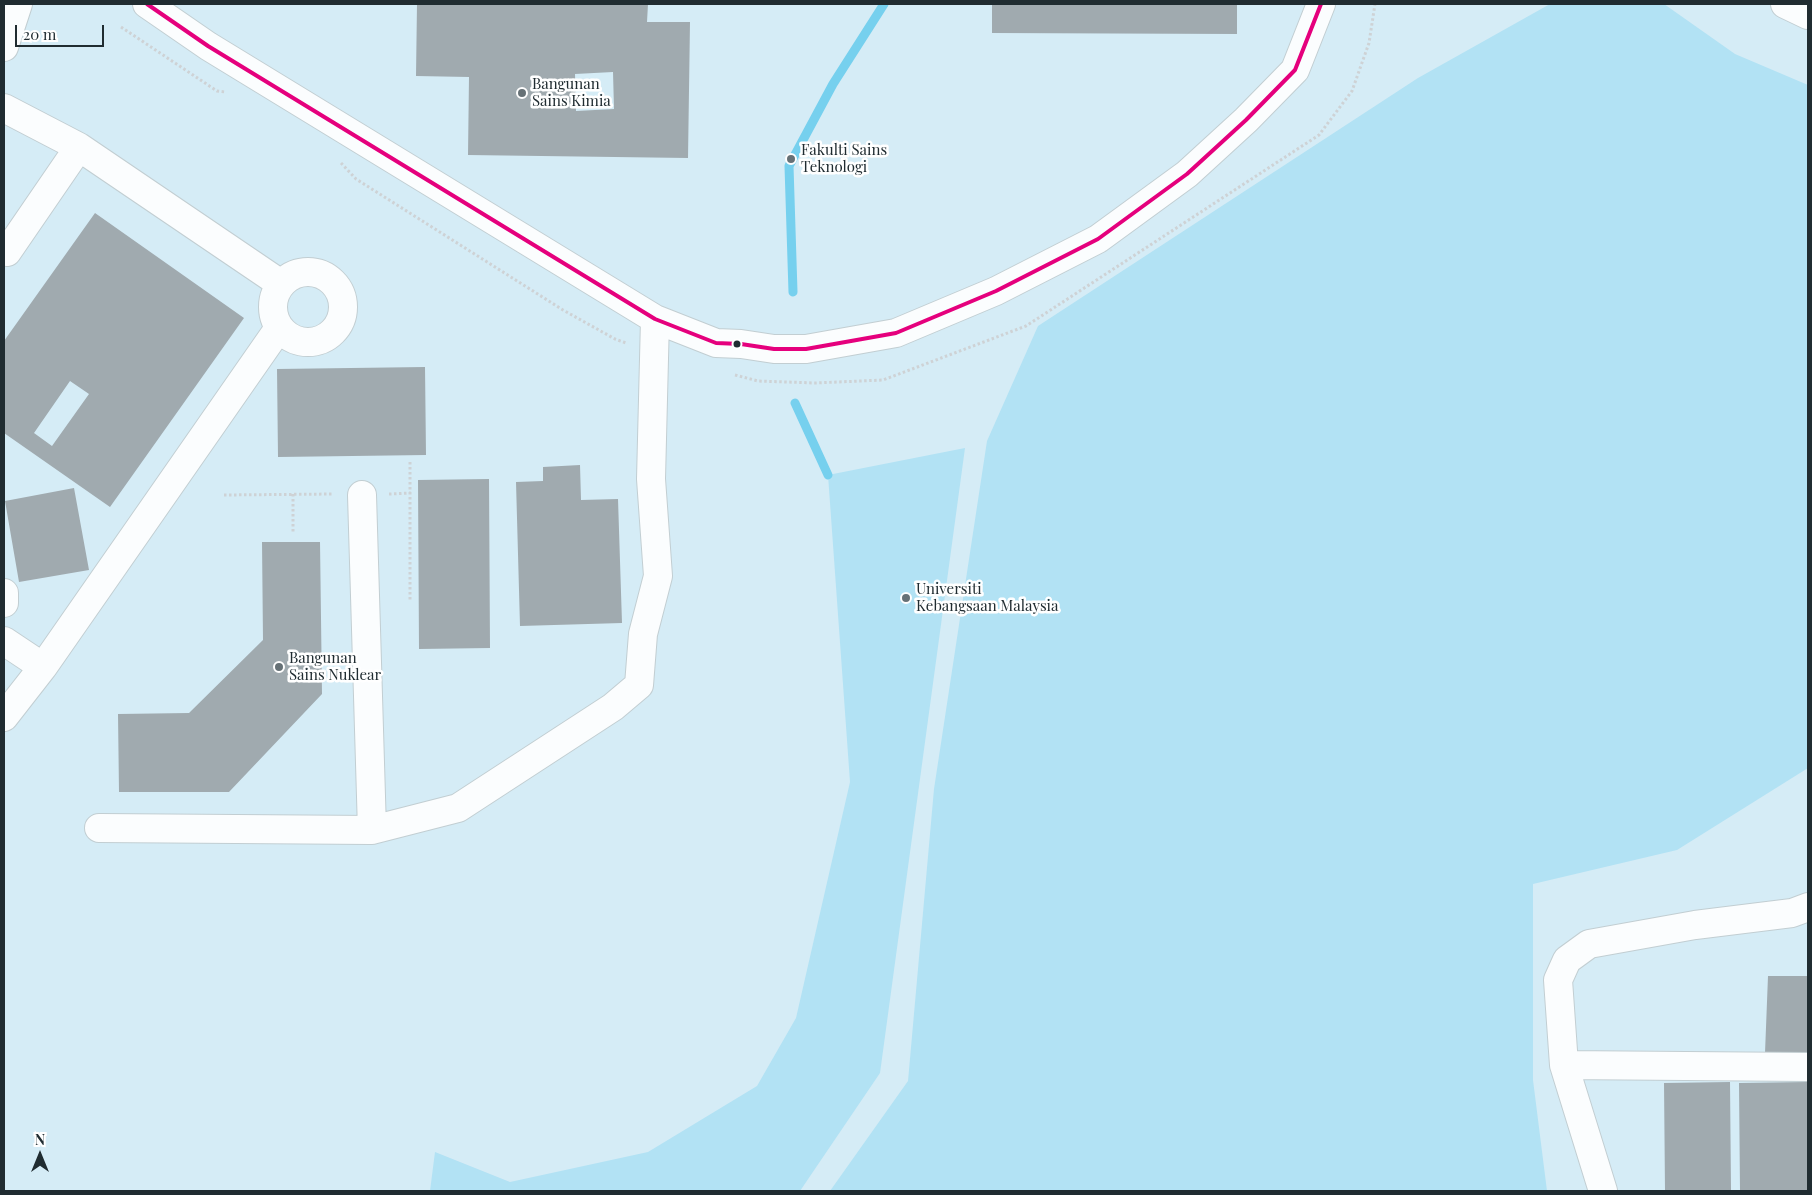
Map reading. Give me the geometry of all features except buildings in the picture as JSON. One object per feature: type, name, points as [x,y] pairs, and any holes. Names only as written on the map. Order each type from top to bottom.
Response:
[{"type":"street","points":[[4,47],[18,4]]},
{"type":"street","points":[[147,4],[208,46],[655,319],[716,343],[774,349],[806,349],[896,333],[996,291],[1098,240],[1187,174],[1246,120],[1295,70],[1321,4]]},
{"type":"street","points":[[1785,4],[1808,15]]},
{"type":"street","points":[[4,108],[79,147],[281,284]]},
{"type":"street","points":[[7,252],[79,147]]},
{"type":"street","points":[[301,272],[313,272],[324,275],[334,282],[341,292],[344,303],[344,315],[339,326],[321,340],[310,343],[298,341],[287,336],[279,328],[274,317],[275,294],[281,284],[301,272]]},
{"type":"street","points":[[99,828],[372,830],[458,808],[613,707],[639,685],[644,634],[658,576],[651,480],[655,319]]},
{"type":"street","points":[[4,717],[43,667],[279,328]]},
{"type":"street","points":[[362,495],[372,830]]},
{"type":"street","points":[[4,593],[4,602]]},
{"type":"street","points":[[4,642],[43,667]]},
{"type":"street","points":[[1603,1191],[1564,1065],[1558,980],[1567,960],[1589,944],[1695,925],[1792,912],[1808,907]]},
{"type":"street","points":[[1695,925],[1808,924]]},
{"type":"street","points":[[1564,1065],[1808,1067]]},
{"type":"path","points":[[122,27],[216,91],[231,93]]},
{"type":"path","points":[[337,159],[356,179],[555,305],[615,339],[632,344]]},
{"type":"path","points":[[410,462],[410,493]]},
{"type":"path","points":[[293,494],[293,534]]},
{"type":"shaded area","name":"Universiti Kebangsaan Malaysia","points":[[4,4],[1808,4],[1808,1191],[4,1191]]},
{"type":"shaded area","points":[[1550,4],[1664,4],[1735,54],[1808,85],[1808,768],[1677,850],[1533,884],[1533,1080],[1547,1191],[830,1191],[908,1081],[934,789],[987,441],[1038,326],[1418,78]]},
{"type":"shaded area","points":[[965,448],[880,1073],[800,1191],[430,1191],[435,1152],[510,1182],[648,1152],[757,1086],[796,1018],[850,782],[828,475]]},
{"type":"waterway","points":[[793,292],[789,166],[833,84],[884,4]]},
{"type":"waterway","points":[[795,403],[828,475]]},
{"type":"transit line","points":[[147,4],[208,46],[655,319],[716,343],[741,344],[774,349],[806,349],[896,333],[996,291],[1098,239],[1187,174],[1246,120],[1295,70],[1321,4]]},
{"type":"place","name":"Bangunan Sains Kimia","points":[[522,93]]},
{"type":"place","name":"Fakulti Sains Teknologi","points":[[791,159]]},
{"type":"place","name":"Universiti Kebangsaan Malaysia","points":[[906,598]]},
{"type":"place","name":"Bangunan Sains Nuklear","points":[[279,667]]}]
